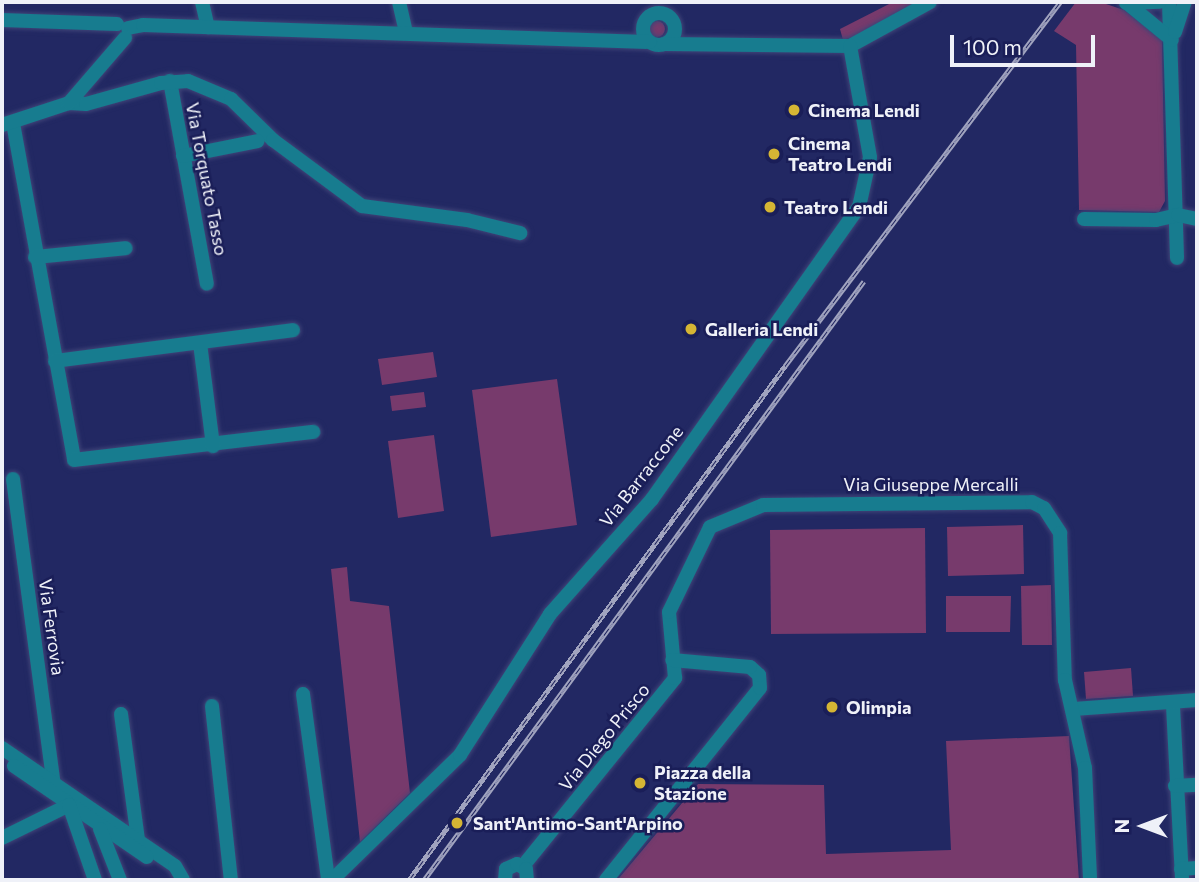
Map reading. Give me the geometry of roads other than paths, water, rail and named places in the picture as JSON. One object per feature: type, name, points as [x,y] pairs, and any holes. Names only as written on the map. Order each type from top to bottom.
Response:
[{"type":"street","points":[[202,2],[208,27]]},
{"type":"street","points":[[399,2],[406,33]]},
{"type":"street","points":[[2,20],[120,35],[208,27],[596,38],[657,43],[850,46],[930,2]]},
{"type":"street","points":[[1124,3],[1160,2],[1172,40]]},
{"type":"street","points":[[1169,2],[1172,40],[1173,204],[1178,215],[1177,258]]},
{"type":"street","points":[[1172,40],[1185,2]]},
{"type":"street","points":[[1124,3],[1172,40]]},
{"type":"street","points":[[596,38],[643,26],[660,8],[675,29],[701,44]]},
{"type":"street","points":[[643,26],[657,43]]},
{"type":"street","points":[[657,43],[675,29]]},
{"type":"street","points":[[69,103],[120,35]]},
{"type":"street","name":"Via Barraccone","points":[[330,880],[460,755],[550,614],[652,499],[859,208],[870,158],[850,46]]},
{"type":"street","points":[[313,432],[213,446],[74,460],[7,124],[69,103],[86,104],[170,82],[188,81],[231,99],[273,141],[362,206],[467,220],[520,233]]},
{"type":"street","name":"Via Torquato Tasso","points":[[170,82],[207,284]]},
{"type":"street","points":[[183,156],[258,141]]},
{"type":"street","points":[[1084,219],[1156,220],[1178,215],[1197,219]]},
{"type":"street","points":[[35,257],[126,248]]},
{"type":"street","points":[[55,361],[293,330]]},
{"type":"street","points":[[200,343],[213,446]]},
{"type":"street","name":"Via Ferrovia","points":[[13,479],[53,780]]},
{"type":"street","name":"Via Giuseppe Mercalli","points":[[672,660],[669,612],[704,534],[752,507],[1032,502],[1044,508],[1060,533],[1065,680],[1086,768],[1090,880]]},
{"type":"street","points":[[606,880],[760,688],[759,675],[750,667],[672,660]]},
{"type":"street","name":"Via Diego Prisco","points":[[505,880],[508,867],[525,873],[675,678],[672,660]]},
{"type":"street","points":[[303,694],[330,880]]},
{"type":"street","points":[[1074,709],[1197,700]]},
{"type":"street","points":[[212,706],[231,880]]},
{"type":"street","points":[[1173,706],[1181,875],[1197,868]]},
{"type":"street","points":[[121,715],[138,840]]},
{"type":"street","points":[[2,748],[53,780],[175,866],[183,880]]},
{"type":"street","points":[[2,757],[99,828],[183,880]]},
{"type":"street","points":[[1175,786],[1197,785]]},
{"type":"street","points":[[2,838],[69,805]]},
{"type":"street","points":[[69,805],[95,880]]},
{"type":"street","points":[[99,828],[120,880]]},
{"type":"railway","points":[[409,880],[785,366],[1060,2]]},
{"type":"railway","points":[[424,880],[864,281]]},
{"type":"place","name":"Cinema Lendi","points":[[794,110]]},
{"type":"place","name":"Cinema Teatro Lendi","points":[[774,154]]},
{"type":"place","name":"Teatro Lendi","points":[[770,207]]},
{"type":"place","name":"Galleria Lendi","points":[[691,329]]},
{"type":"place","name":"Olimpia","points":[[832,707]]},
{"type":"place","name":"Piazza della Stazione","points":[[640,783]]},
{"type":"place","name":"Sant'Antimo-Sant'Arpino","points":[[457,823]]}]
